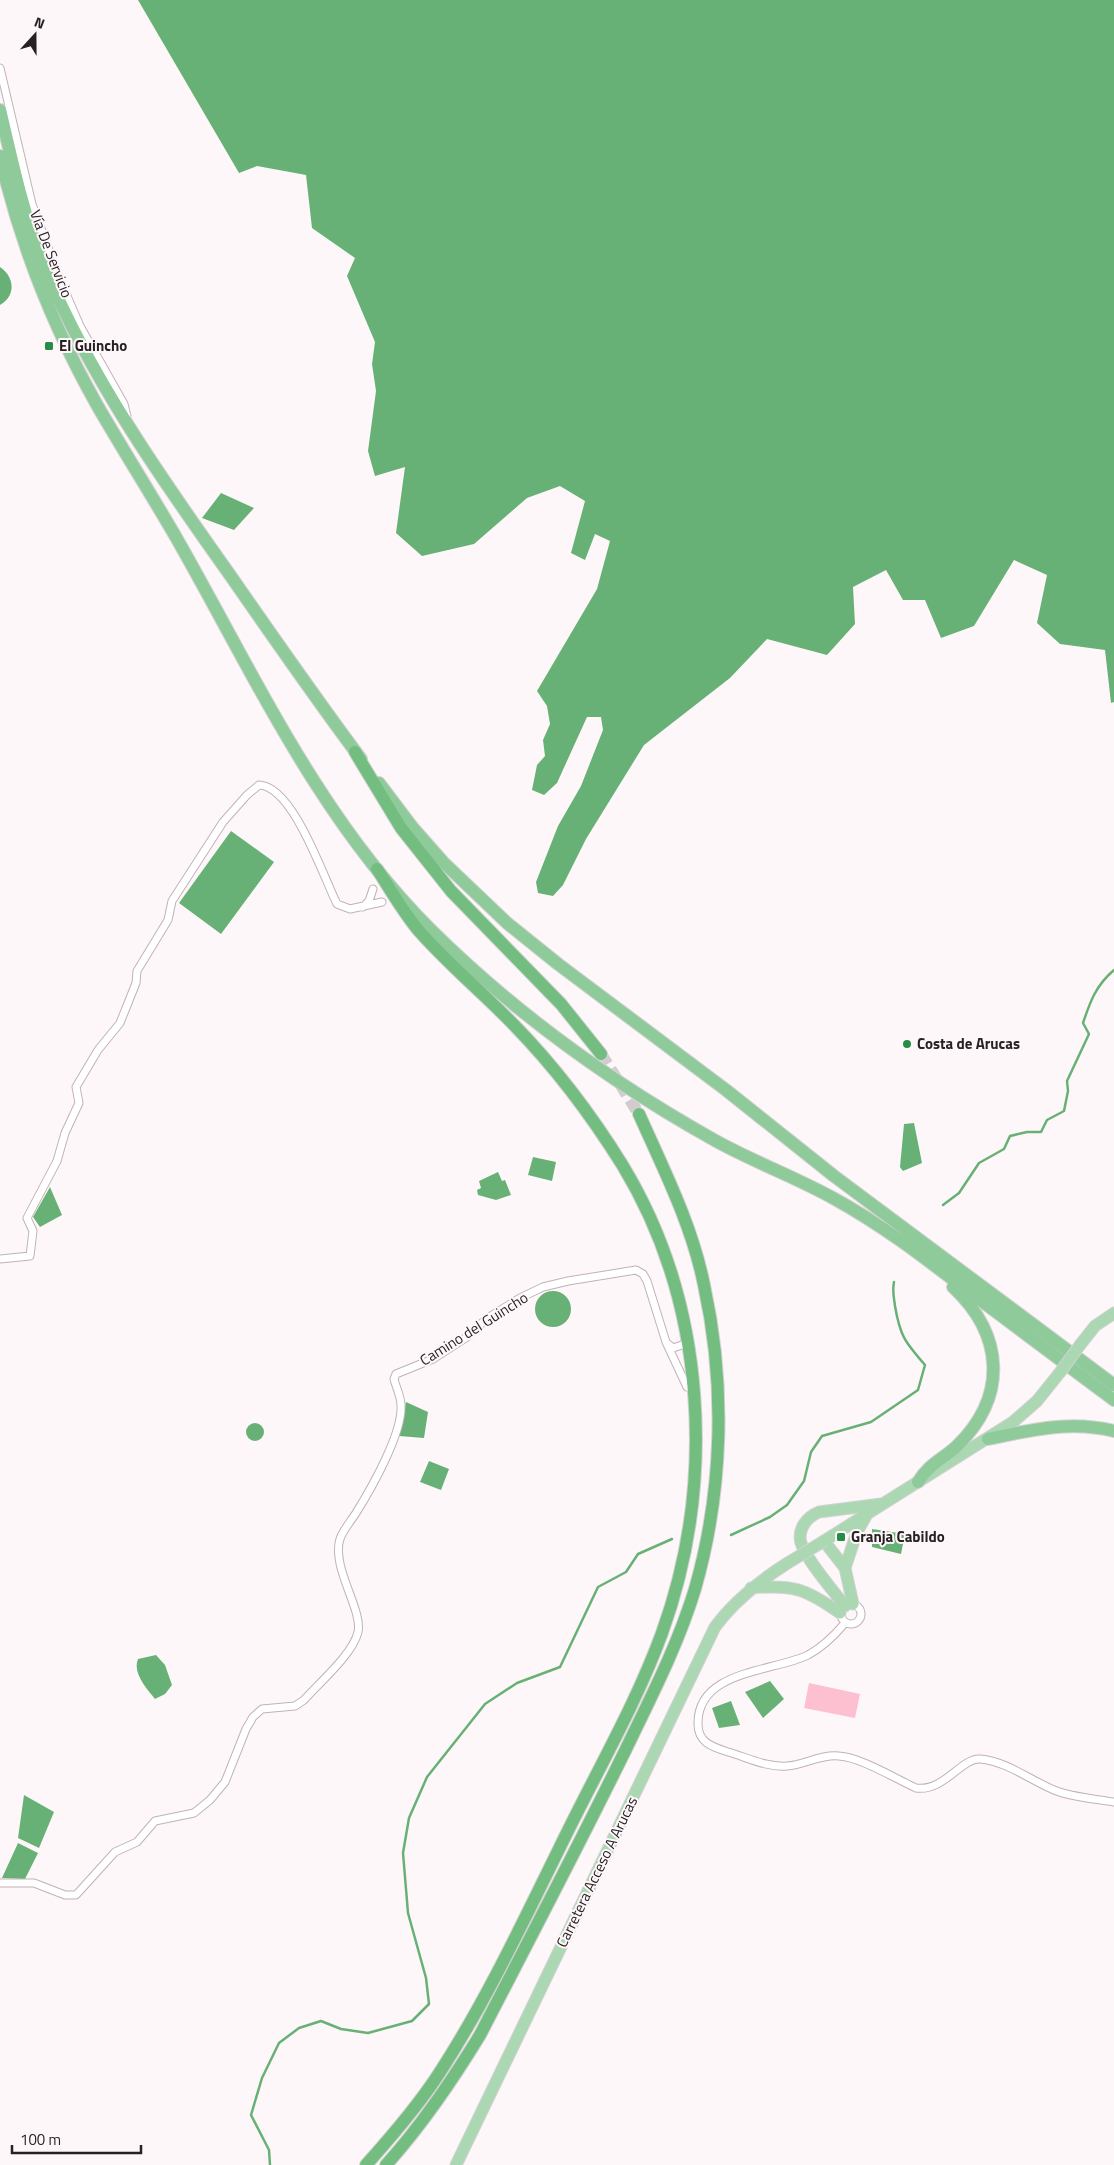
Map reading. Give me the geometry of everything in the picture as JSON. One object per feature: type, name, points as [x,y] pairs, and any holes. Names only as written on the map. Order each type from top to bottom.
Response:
[{"type":"highway","points":[[0,110],[23,203],[44,264],[79,341],[185,512],[355,752],[431,849],[507,923],[558,964],[711,1079],[834,1176],[1114,1385]]},
{"type":"highway","points":[[0,156],[11,205],[37,278],[50,310],[95,402],[175,535],[287,740],[417,929],[517,1028],[571,1091],[624,1167],[652,1223],[674,1283],[688,1339],[695,1404],[697,1456],[694,1498],[680,1574],[661,1634],[638,1688],[528,1911],[468,2027],[438,2076],[396,2131],[366,2165]]},
{"type":"highway","points":[[355,752],[401,828],[451,891],[561,1004],[601,1054]]},
{"type":"highway","points":[[377,869],[429,928],[487,982],[551,1036],[648,1101],[720,1143],[834,1198],[900,1240],[1114,1400]]},
{"type":"highway","points":[[386,2165],[450,2085],[480,2035],[652,1696],[694,1590],[704,1550],[713,1503],[718,1452],[715,1348],[704,1284],[684,1215],[639,1114]]},
{"type":"highway","points":[[943,1257],[975,1273],[1114,1376]]},
{"type":"highway","points":[[918,1482],[934,1463],[957,1446],[970,1429],[984,1409],[990,1395],[994,1376],[992,1352],[984,1328],[970,1306],[929,1262]]},
{"type":"highway","points":[[680,1574],[690,1456],[687,1387],[682,1345]]},
{"type":"highway","points":[[988,1439],[1049,1426],[1074,1425],[1114,1431]]},
{"type":"main road","name":"Carretera Acceso A Arucas","points":[[456,2165],[703,1650],[724,1615],[751,1588],[786,1564],[1013,1422],[1037,1401],[1095,1326],[1114,1313]]},
{"type":"main road","points":[[846,1612],[801,1543],[802,1526],[810,1516],[819,1512],[883,1504]]},
{"type":"main road","points":[[846,1612],[845,1568],[856,1532],[867,1514]]},
{"type":"main road","points":[[824,1541],[845,1568]]},
{"type":"main road","points":[[751,1588],[778,1586],[796,1588],[808,1592],[846,1612]]},
{"type":"street","name":"Vía De Servicio","points":[[0,68],[32,204],[80,326],[124,404],[132,429]]},
{"type":"street","points":[[0,1260],[30,1256],[33,1231],[27,1218],[57,1161],[65,1133],[79,1103],[76,1087],[98,1050],[120,1023],[136,983],[137,971],[168,920],[172,901],[223,822],[247,795],[260,785],[267,785],[276,792],[298,819],[337,904],[350,909],[382,902]]},
{"type":"street","points":[[362,907],[369,900],[373,890]]},
{"type":"street","name":"Camino del Guincho","points":[[0,1883],[34,1883],[65,1896],[76,1895],[115,1852],[137,1842],[155,1821],[194,1813],[210,1800],[225,1782],[253,1717],[262,1709],[295,1706],[304,1700],[350,1649],[358,1632],[358,1620],[347,1590],[338,1552],[340,1538],[380,1473],[396,1432],[401,1405],[394,1379],[396,1374],[433,1359],[468,1337],[486,1319],[520,1298],[543,1287],[636,1270],[643,1274],[647,1281],[666,1342],[687,1387]]},
{"type":"street","points":[[666,1342],[673,1348],[682,1345]]},
{"type":"street","points":[[846,1612],[833,1637],[807,1655],[770,1668],[734,1677],[716,1686],[706,1698],[699,1713],[698,1725],[700,1736],[709,1746],[775,1766],[788,1766],[826,1756],[839,1756],[855,1760],[916,1788],[925,1789],[956,1772],[968,1762],[978,1759],[989,1761],[1030,1776],[1055,1790],[1114,1802]]},
{"type":"shaded area","points":[[138,0],[1114,0],[1114,702],[1111,703],[1105,650],[1060,644],[1037,623],[1047,575],[1014,560],[974,626],[941,638],[925,600],[903,600],[886,570],[853,587],[855,624],[827,655],[767,639],[730,678],[644,745],[586,839],[563,885],[553,896],[538,893],[536,882],[558,826],[581,786],[603,730],[601,717],[587,717],[557,783],[544,795],[532,790],[537,765],[545,756],[543,740],[550,724],[547,706],[537,691],[597,589],[610,541],[595,534],[585,560],[571,553],[585,501],[560,486],[527,498],[474,544],[422,556],[396,533],[405,467],[375,476],[368,451],[376,391],[372,364],[375,342],[347,276],[355,258],[312,228],[306,175],[257,166],[239,173]]},
{"type":"shaded area","points":[[0,267],[9,276],[12,286],[9,297],[0,305]]},
{"type":"shaded area","points":[[221,493],[254,508],[234,530],[202,518]]},
{"type":"shaded area","points":[[231,831],[274,862],[221,934],[179,903]]},
{"type":"shaded area","points":[[914,1123],[922,1163],[903,1171],[900,1167],[904,1124]]},
{"type":"shaded area","points":[[533,1157],[556,1162],[552,1181],[528,1175]]},
{"type":"shaded area","points":[[498,1172],[502,1181],[505,1180],[511,1195],[496,1200],[478,1195],[477,1190],[481,1188],[479,1181]]},
{"type":"shaded area","points":[[50,1187],[62,1215],[40,1227],[33,1217]]},
{"type":"shaded area","points":[[553,1291],[560,1292],[566,1296],[570,1302],[570,1316],[566,1322],[560,1326],[553,1327],[546,1326],[540,1322],[536,1316],[535,1309],[536,1302],[540,1296],[546,1292]]},
{"type":"shaded area","points":[[406,1402],[428,1412],[424,1438],[399,1436]]},
{"type":"shaded area","points":[[255,1423],[261,1426],[264,1432],[261,1438],[255,1441],[249,1438],[246,1432],[249,1426]]},
{"type":"shaded area","points":[[429,1461],[449,1469],[441,1490],[420,1482]]},
{"type":"shaded area","points":[[872,1529],[905,1534],[901,1554],[872,1547]]},
{"type":"shaded area","points":[[156,1655],[165,1665],[172,1685],[165,1694],[155,1699],[141,1680],[137,1664],[138,1659]]},
{"type":"shaded area","points":[[770,1681],[784,1699],[763,1718],[745,1692]]},
{"type":"shaded area","points":[[809,1683],[860,1694],[855,1718],[804,1708]]},
{"type":"shaded area","points":[[731,1701],[740,1725],[719,1728],[712,1708]]},
{"type":"shaded area","points":[[24,1795],[54,1812],[39,1848],[18,1838]]},
{"type":"shaded area","points":[[18,1843],[38,1853],[25,1879],[2,1878]]},
{"type":"waterway","points":[[943,1205],[959,1193],[979,1163],[1004,1149],[1010,1136],[1027,1132],[1041,1132],[1047,1120],[1064,1111],[1068,1091],[1067,1081],[1089,1034],[1083,1023],[1098,988],[1114,970]]},
{"type":"waterway","points":[[731,1535],[770,1517],[787,1505],[804,1481],[811,1452],[822,1436],[871,1422],[918,1390],[925,1365],[901,1332],[895,1306],[894,1282]]},
{"type":"waterway","points":[[270,2165],[269,2150],[251,2115],[262,2078],[279,2043],[299,2028],[321,2021],[341,2029],[368,2033],[412,2021],[429,2004],[426,1978],[408,1913],[403,1853],[409,1818],[427,1777],[485,1704],[517,1683],[560,1667],[598,1587],[626,1572],[638,1554],[672,1539]]},
{"type":"tunnel","points":[[601,1054],[639,1114]]},
{"type":"place","name":"El Guincho","points":[[49,346]]},
{"type":"place","name":"Costa de Arucas","points":[[907,1044]]},
{"type":"place","name":"Granja Cabildo","points":[[841,1537]]}]
